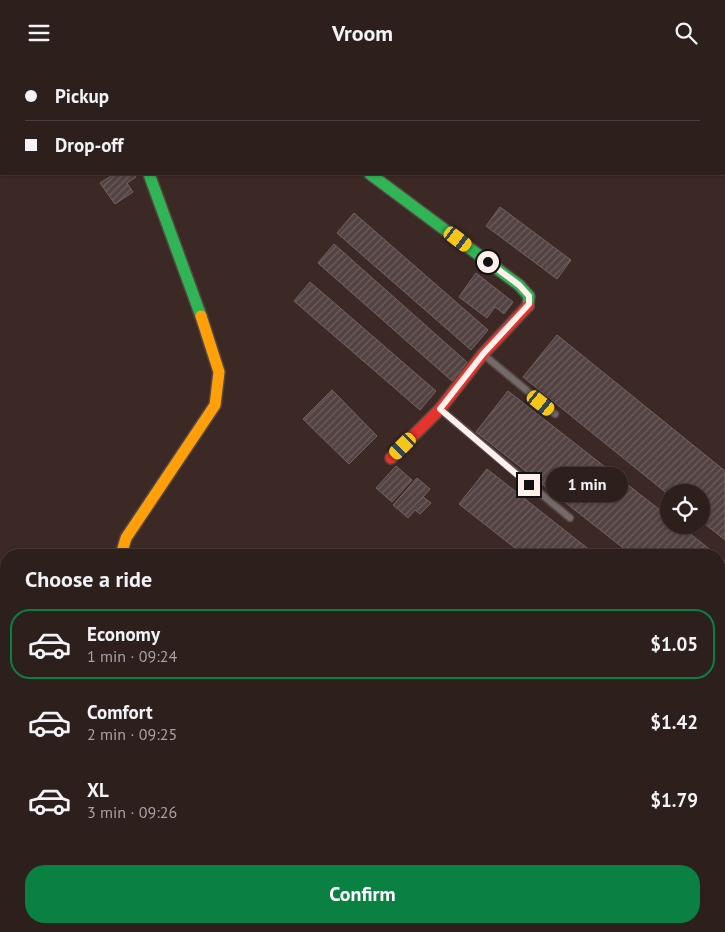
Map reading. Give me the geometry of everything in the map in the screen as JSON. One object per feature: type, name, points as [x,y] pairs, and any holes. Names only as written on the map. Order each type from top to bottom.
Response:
[{"type":"street","points":[[123,549],[126,539],[215,405],[219,384],[219,372],[200,311],[149,175]]},
{"type":"street","points":[[371,175],[519,285],[529,296],[529,304],[483,354],[440,409],[391,458]]},
{"type":"lane","points":[[483,354],[555,414]]},
{"type":"lane","points":[[440,409],[570,518]]},
{"type":"building","points":[[112,175],[135,175],[136,177],[127,183],[133,192],[115,204],[100,183]]},
{"type":"building","points":[[500,207],[571,260],[557,279],[486,226]]},
{"type":"building","points":[[354,213],[488,330],[471,350],[337,233]]},
{"type":"building","points":[[334,244],[468,363],[452,381],[318,263]]},
{"type":"building","points":[[476,273],[513,302],[504,314],[495,307],[487,318],[459,297]]},
{"type":"building","points":[[310,282],[436,391],[420,410],[294,301]]},
{"type":"building","points":[[557,335],[725,471],[725,540],[710,528],[710,484],[660,484],[660,488],[523,377]]},
{"type":"building","points":[[332,390],[377,436],[349,464],[303,419]]},
{"type":"building","points":[[508,391],[660,510],[660,534],[690,534],[709,549],[624,549],[476,432]]},
{"type":"building","points":[[396,466],[412,480],[392,502],[376,488]]},
{"type":"building","points":[[487,469],[588,549],[516,549],[459,504]]},
{"type":"building","points":[[417,478],[430,489],[423,497],[431,503],[420,514],[415,510],[408,518],[393,505]]},
{"type":"traffic: fast","points":[[149,175],[201,316]]},
{"type":"traffic: fast","points":[[371,175],[519,285],[529,296],[528,306]]},
{"type":"traffic: slow","points":[[123,549],[126,538],[215,405],[219,372],[201,316]]},
{"type":"traffic: jam","points":[[391,458],[440,409],[483,354],[528,306]]},
{"type":"route","points":[[488,262],[519,285],[529,296],[529,304],[483,354],[440,409],[529,485]]}]
